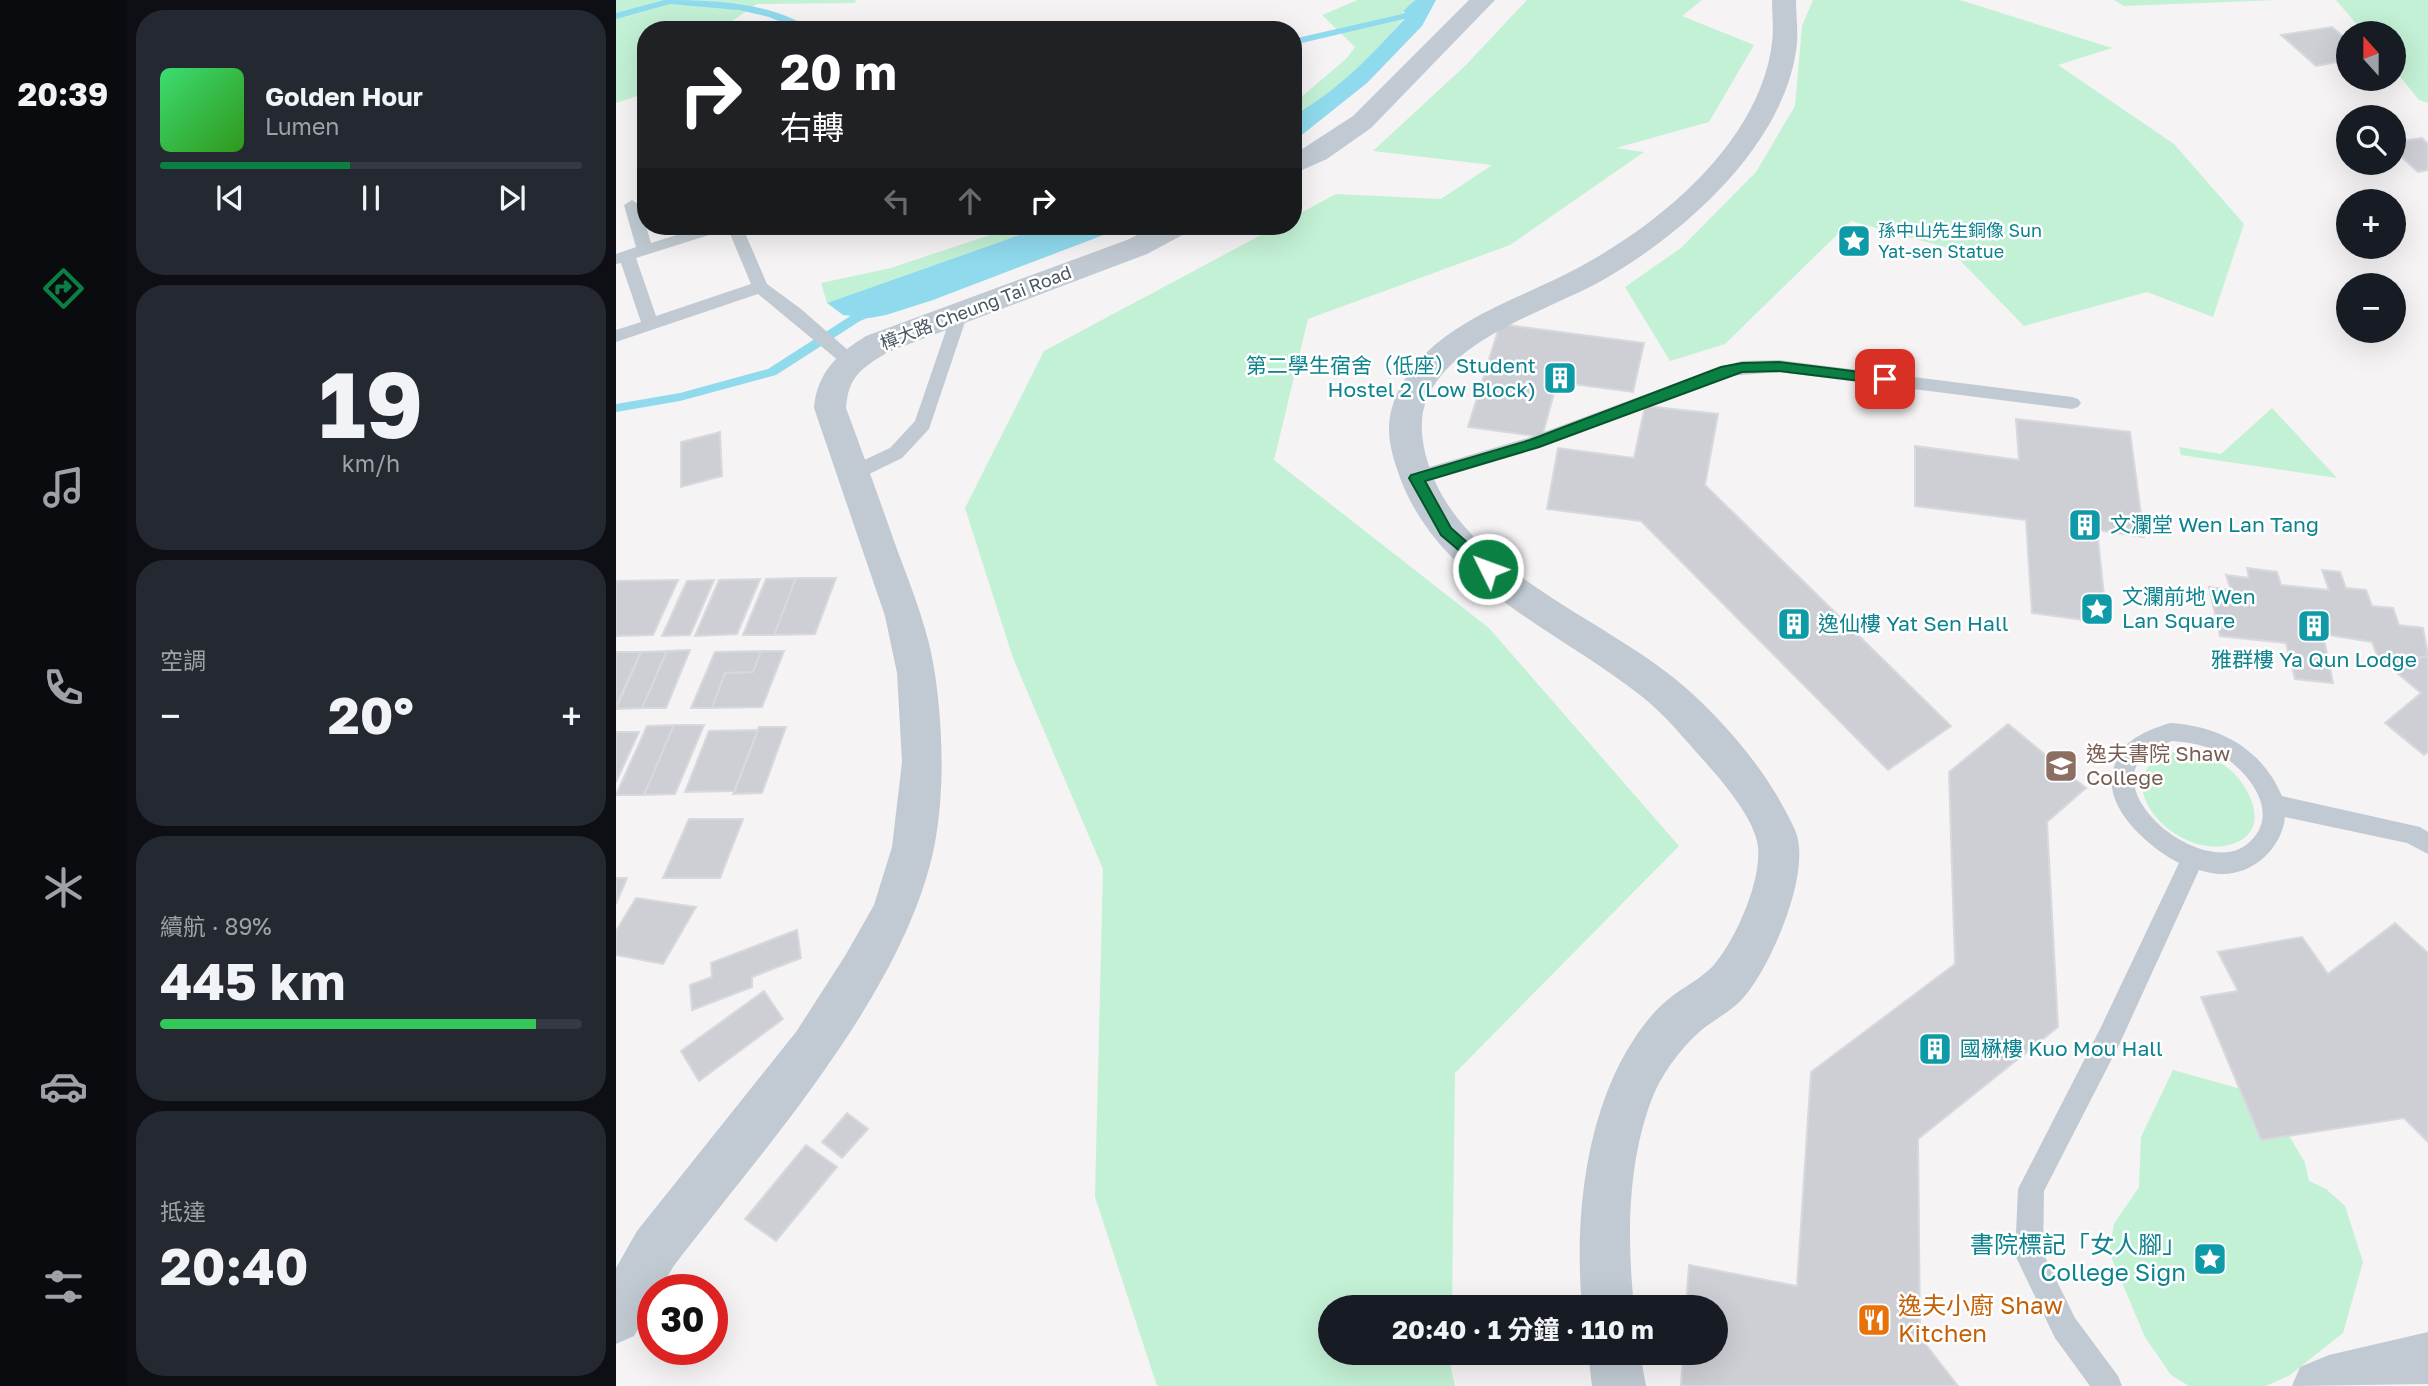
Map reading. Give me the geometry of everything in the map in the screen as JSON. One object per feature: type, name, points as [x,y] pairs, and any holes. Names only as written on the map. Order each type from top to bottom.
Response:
[{"type":"street","points":[[1302,161],[1362,122],[1483,0]]},
{"type":"street","points":[[1606,1295],[1603,1268],[1612,1155],[1634,1083],[1677,1021],[1731,980],[1771,900],[1778,840],[1750,782],[1660,689],[1488,569],[1446,531],[1416,478],[1407,455],[1405,427],[1413,393],[1423,377],[1447,351],[1465,338],[1621,256],[1699,193],[1751,131],[1773,91],[1784,59],[1784,0]]},
{"type":"street","name":"樟大路 Cheung Tai Road","points":[[616,1318],[655,1249],[812,1048],[861,971],[893,912],[913,847],[922,762],[916,673],[903,616],[830,408],[830,391],[838,373],[846,358],[877,344],[1137,247],[1160,235]]},
{"type":"street","points":[[2319,1386],[2329,1381],[2428,1358]]},
{"type":"street","points":[[1616,1365],[1619,1386]]},
{"type":"lane","points":[[632,205],[637,222]]},
{"type":"lane","points":[[641,235],[645,250]]},
{"type":"lane","points":[[650,324],[622,257],[693,235]]},
{"type":"lane","points":[[738,235],[760,287],[795,313],[846,358]]},
{"type":"lane","points":[[616,336],[760,287]]},
{"type":"lane","points":[[854,473],[896,453],[923,424],[960,313]]},
{"type":"lane","points":[[1416,478],[1534,443],[1742,367],[1779,366],[2072,403]]},
{"type":"lane","points":[[2170,732],[2197,734],[2223,744],[2247,760],[2265,781],[2275,805],[2275,827],[2265,846],[2246,859],[2221,863],[2193,859],[2162,843],[2138,821],[2124,795],[2123,770],[2131,751],[2148,738],[2170,732]]},
{"type":"lane","points":[[2275,805],[2412,834],[2428,844]]},
{"type":"lane","points":[[2108,1386],[2065,1328],[2029,1255],[2031,1189],[2110,1036],[2193,859]]},
{"type":"green space","points":[[616,0],[856,0],[855,3],[757,4],[732,21],[637,21],[637,96],[616,103]]},
{"type":"green space","points":[[1358,0],[1415,0],[1403,11],[1405,16],[1368,59],[1325,96],[1302,110],[1302,96],[1347,58],[1355,47],[1322,15]]},
{"type":"green space","points":[[1527,0],[1702,0],[1682,16],[1754,45],[1709,122],[1616,148],[1644,152],[1510,245],[1308,319],[1274,460],[1489,628],[1679,846],[1455,1073],[1452,1295],[1318,1295],[1318,1365],[1451,1365],[1455,1386],[1157,1386],[1095,1197],[1103,869],[1013,658],[965,508],[1044,351],[1261,235],[1302,235],[1302,212],[1336,194],[1441,199],[1492,165],[1373,151],[1466,65]]},
{"type":"green space","points":[[1813,0],[1960,0],[2112,48],[2058,65],[2174,144],[2244,224],[2213,317],[2147,292],[2024,326],[1948,248],[1851,221],[1725,344],[1670,361],[1625,287],[1681,248],[1756,172],[1795,106],[1802,26]]},
{"type":"green space","points":[[2114,0],[2277,0],[2124,6]]},
{"type":"green space","points":[[2336,0],[2428,0],[2428,103],[2419,100],[2406,84],[2406,21],[2354,21]]},
{"type":"green space","points":[[990,235],[1020,235],[827,303],[821,283],[891,268]]},
{"type":"green space","points":[[2272,408],[2337,478],[2181,455],[2179,447],[2221,454]]},
{"type":"green space","points":[[2175,752],[2213,759],[2242,782],[2255,816],[2253,827],[2246,836],[2235,843],[2212,847],[2189,841],[2169,830],[2153,814],[2144,796],[2143,778],[2153,763]]},
{"type":"green space","points":[[2173,1070],[2266,1096],[2305,1163],[2309,1181],[2326,1189],[2345,1206],[2363,1262],[2343,1333],[2290,1375],[2266,1386],[2189,1386],[2171,1375],[2145,1337],[2109,1252],[2114,1224],[2139,1187],[2141,1137]]},
{"type":"water","points":[[1415,0],[1436,0],[1422,26],[1367,83],[1302,135],[1302,111],[1355,70],[1382,44],[1408,15],[1403,11]]},
{"type":"water","points":[[1020,235],[1103,235],[933,300],[886,315],[870,318],[843,315],[827,303]]},
{"type":"building","points":[[2332,27],[2336,30],[2336,62],[2316,66],[2281,35]]},
{"type":"building","points":[[2422,138],[2428,144],[2428,170],[2418,172],[2406,161],[2406,140]]},
{"type":"building","name":"第二學生宿舍（低座）Student Hostel 2 (Low Block)","points":[[1500,324],[1644,343],[1633,392],[1557,382],[1542,437],[1468,427]]},
{"type":"building","name":"逸仙樓 Yat Sen Hall","points":[[1645,406],[1718,414],[1705,485],[1951,726],[1888,770],[1641,521],[1547,509],[1558,448],[1634,458]]},
{"type":"building","name":"文瀾堂 Wen Lan Tang","points":[[2016,419],[2130,432],[2144,537],[2097,530],[2107,623],[2032,613],[2026,520],[1915,506],[1915,446],[2019,460]]},
{"type":"building","points":[[720,432],[722,476],[681,487],[681,442]]},
{"type":"building","name":"雅群樓 Ya Qun Lodge","points":[[2247,568],[2277,572],[2281,585],[2329,590],[2322,570],[2340,572],[2346,588],[2366,590],[2372,606],[2393,608],[2399,625],[2423,628],[2428,656],[2413,659],[2397,673],[2379,660],[2372,642],[2323,634],[2333,683],[2295,679],[2286,643],[2220,636],[2209,587],[2231,590],[2226,575],[2249,578]]},
{"type":"building","points":[[796,578],[774,635],[743,635],[766,579]]},
{"type":"building","points":[[796,578],[836,578],[815,634],[774,635]]},
{"type":"building","points":[[760,579],[737,634],[695,636],[719,580]]},
{"type":"building","points":[[678,580],[653,635],[616,636],[616,581]]},
{"type":"building","points":[[714,580],[690,635],[662,636],[687,581]]},
{"type":"building","points":[[690,650],[666,708],[642,708],[667,651]]},
{"type":"building","points":[[667,651],[642,708],[616,709],[641,652]]},
{"type":"building","points":[[761,651],[784,651],[762,707],[712,708],[725,673],[753,672]]},
{"type":"building","points":[[761,651],[753,672],[725,673],[712,708],[691,708],[715,652]]},
{"type":"building","points":[[616,652],[641,652],[616,706]]},
{"type":"building","points":[[2428,656],[2428,752],[2424,755],[2385,723],[2421,693],[2397,673],[2413,659]]},
{"type":"building","name":"國楙樓 Kuo Mou Hall","points":[[2008,724],[2086,788],[2047,822],[2058,1027],[1918,1139],[1920,1337],[1958,1386],[1681,1386],[1682,1365],[1728,1365],[1728,1295],[1687,1295],[1689,1265],[1797,1286],[1811,1072],[1955,964],[1949,772]]},
{"type":"building","points":[[674,725],[704,725],[675,794],[644,795]]},
{"type":"building","points":[[674,725],[644,795],[616,795],[647,726]]},
{"type":"building","points":[[759,727],[786,727],[762,793],[733,794]]},
{"type":"building","points":[[758,730],[735,791],[685,792],[709,731]]},
{"type":"building","points":[[616,732],[639,732],[616,782]]},
{"type":"building","points":[[689,819],[743,819],[720,878],[663,878]]},
{"type":"building","points":[[616,878],[627,878],[616,904]]},
{"type":"building","points":[[636,898],[696,907],[663,964],[616,955],[616,931]]},
{"type":"building","points":[[2395,923],[2428,953],[2428,1142],[2404,1118],[2261,1140],[2201,997],[2238,991],[2218,952],[2302,937],[2328,974]]},
{"type":"building","points":[[797,930],[801,958],[752,977],[752,987],[692,1010],[690,985],[712,977],[711,963]]},
{"type":"building","points":[[764,991],[783,1019],[699,1081],[681,1051]]},
{"type":"building","points":[[847,1113],[868,1129],[842,1158],[822,1142]]},
{"type":"building","points":[[806,1145],[837,1167],[776,1241],[745,1219]]},
{"type":"waterway","points":[[616,16],[670,1],[739,7],[786,21]]},
{"type":"waterway","points":[[1302,40],[1405,16],[1422,8]]},
{"type":"waterway","points":[[616,408],[680,397],[772,372],[856,318],[873,311]]},
{"type":"place","name":"孫中山先生銅像 Sun Yat-sen Statue","points":[[1854,241]]},
{"type":"place","name":"第二學生宿舍（低座）Student Hostel 2 (Low Block)","points":[[1560,378]]},
{"type":"place","name":"文瀾堂 Wen Lan Tang","points":[[2085,525]]},
{"type":"place","name":"文瀾前地 Wen Lan Square","points":[[2097,609]]},
{"type":"place","name":"逸仙樓 Yat Sen Hall","points":[[1794,624]]},
{"type":"place","name":"雅群樓 Ya Qun Lodge","points":[[2314,626]]},
{"type":"place","name":"逸夫書院 Shaw College","points":[[2061,766]]},
{"type":"place","name":"國楙樓 Kuo Mou Hall","points":[[1935,1049]]},
{"type":"place","name":"書院標記「女人腳」 College Sign","points":[[2210,1259]]},
{"type":"place","name":"逸夫小廚 Shaw Kitchen","points":[[1874,1320]]},
{"type":"route","points":[[1488,569],[1446,531],[1416,478],[1514,450],[1742,367],[1779,366],[1885,379]]}]
